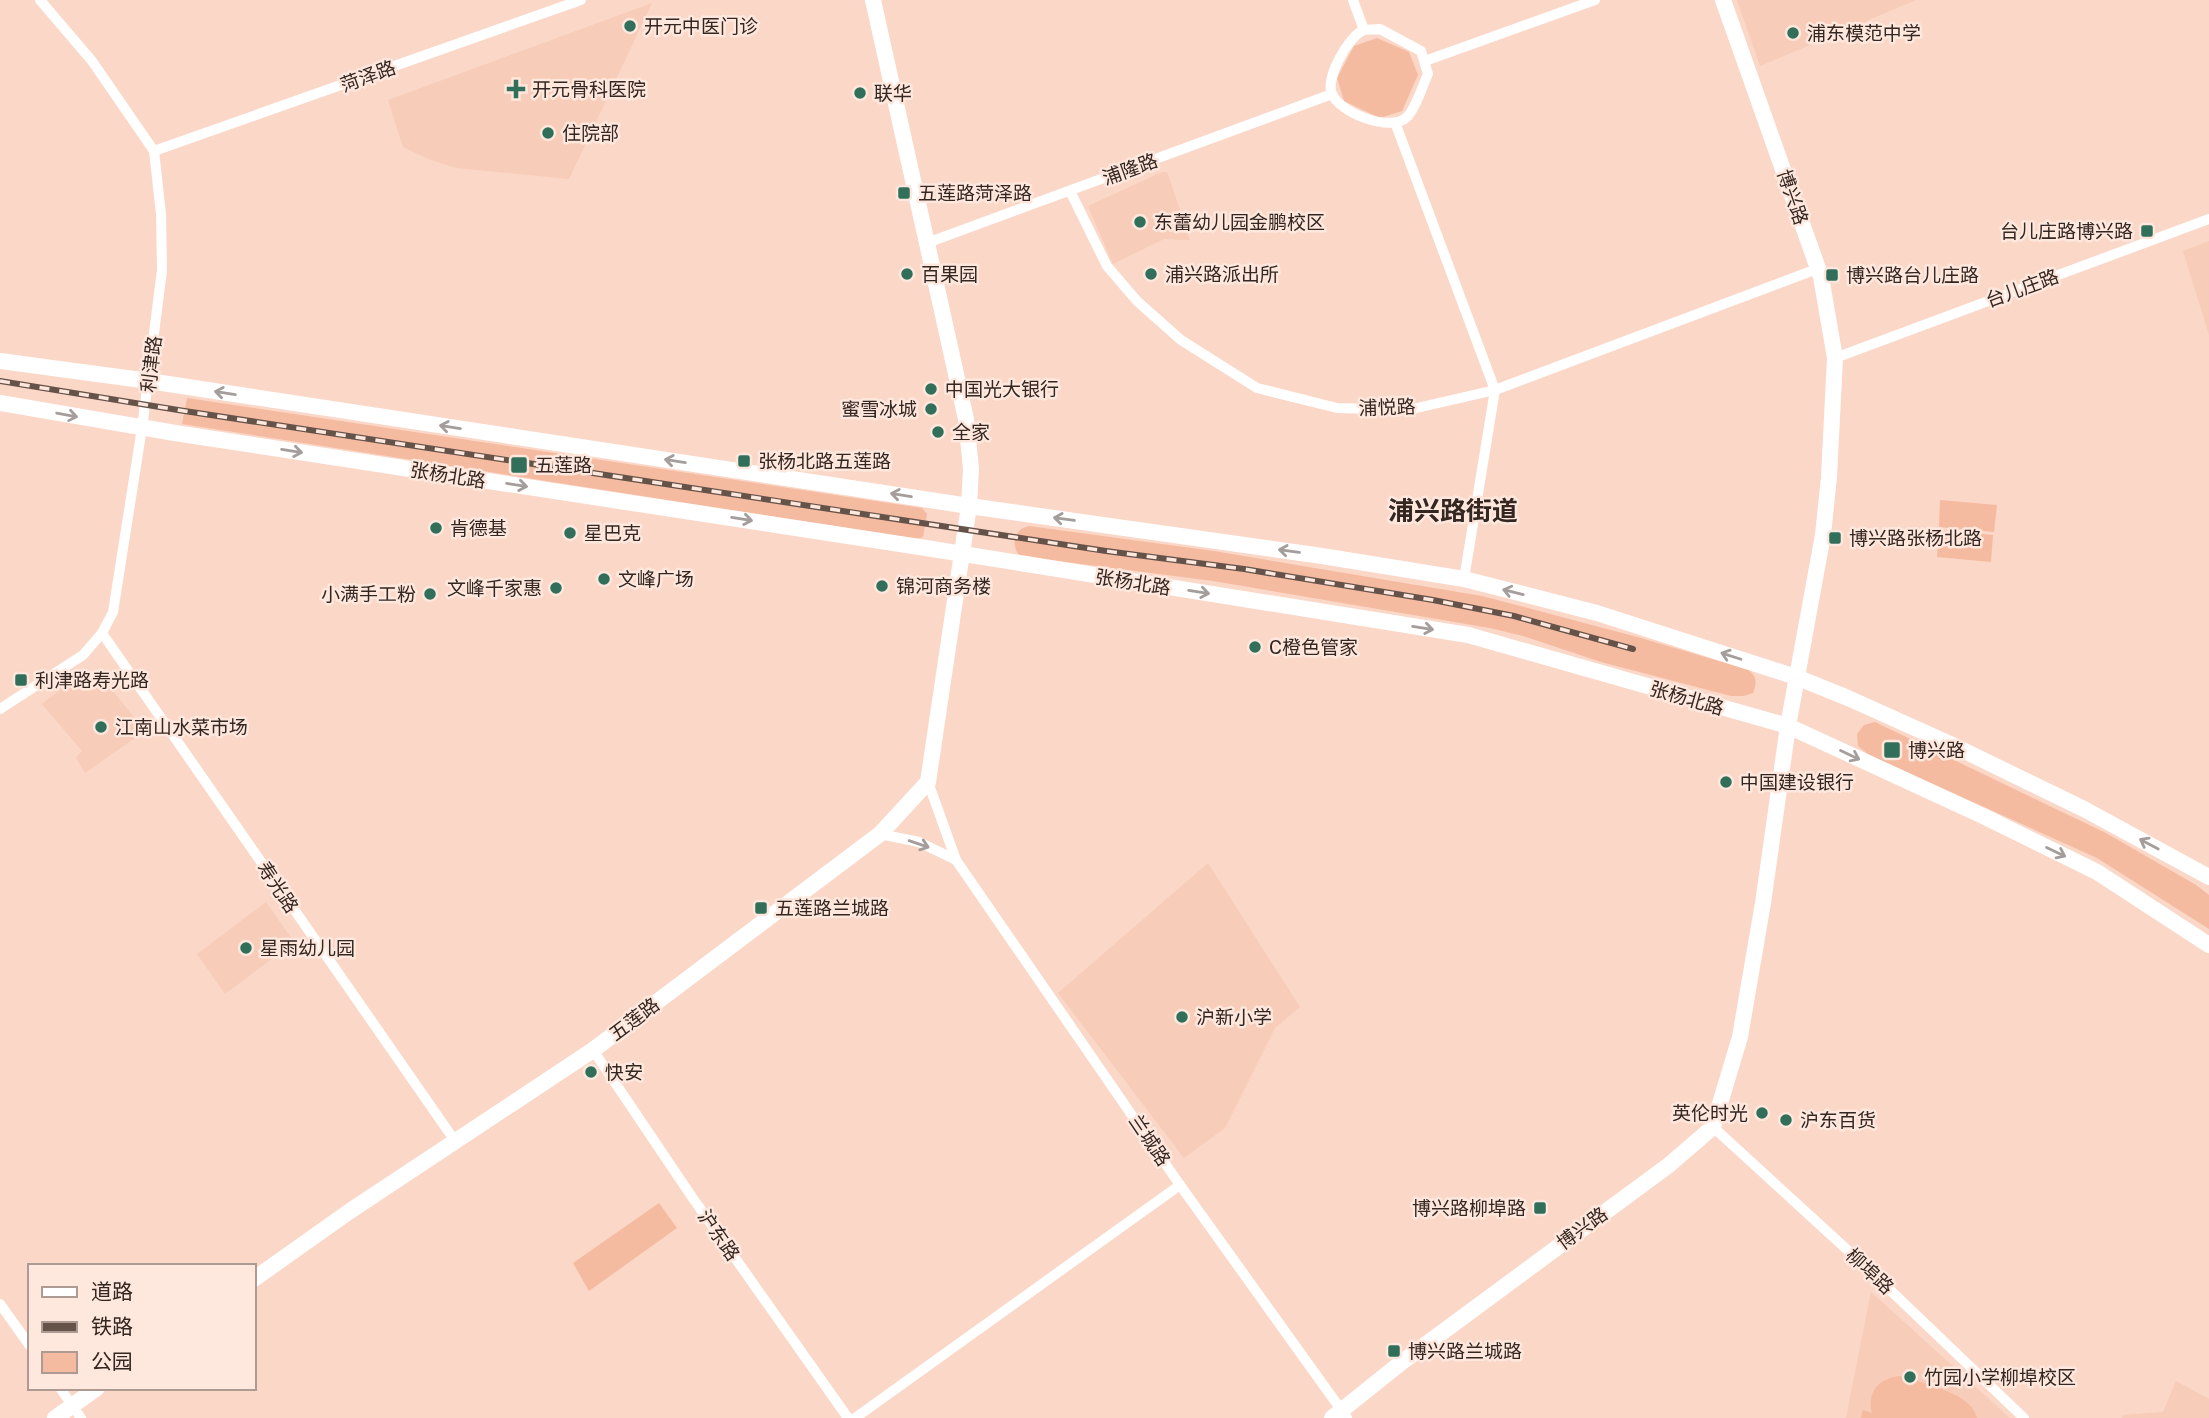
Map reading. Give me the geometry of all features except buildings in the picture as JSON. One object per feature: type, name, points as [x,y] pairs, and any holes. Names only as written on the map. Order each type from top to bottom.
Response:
[{"type":"main road","points":[[873,0],[966,419],[971,469],[962,553],[928,782]]},
{"type":"main road","name":"博兴路","points":[[1340,1416],[1402,1362],[1669,1165],[1713,1127],[1740,1037],[1763,903],[1796,677],[1823,535],[1835,358],[1817,269],[1723,0]]},
{"type":"main road","points":[[0,361],[149,381],[1464,579],[1597,613],[1796,677],[1960,749],[2084,809],[2209,877]]},
{"type":"main road","name":"张杨北路","points":[[0,403],[142,428],[962,553],[1468,635],[1788,726],[2097,872],[2209,945]]},
{"type":"main road","name":"五莲路","points":[[256,1278],[593,1050],[880,834],[928,782]]},
{"type":"main road","points":[[55,1418],[77,1412],[95,1390]]},
{"type":"street","name":"利津路","points":[[0,709],[83,655],[102,633],[113,612],[149,381],[162,270],[161,214],[154,152],[92,61],[40,0]]},
{"type":"street","name":"菏泽路","points":[[154,152],[581,0]]},
{"type":"street","points":[[1353,0],[1364,30]]},
{"type":"street","points":[[1425,61],[1595,0]]},
{"type":"street","points":[[1380,29],[1421,51],[1425,61],[1428,74],[1408,116],[1396,125],[1381,124],[1342,106],[1332,94],[1331,77],[1351,39],[1364,30],[1380,29]]},
{"type":"street","name":"浦隆路","points":[[927,243],[1332,94]]},
{"type":"street","points":[[1396,125],[1495,390],[1464,579]]},
{"type":"street","name":"浦悦路","points":[[1070,191],[1107,267],[1137,301],[1181,340],[1257,388],[1337,408],[1408,410],[1495,390],[1817,269]]},
{"type":"street","name":"台儿庄路","points":[[1835,358],[2209,219]]},
{"type":"street","name":"寿光路","points":[[102,633],[455,1141]]},
{"type":"street","name":"兰城路","points":[[928,782],[956,860],[1340,1416]]},
{"type":"street","name":"兰城路","points":[[880,834],[919,842],[956,860]]},
{"type":"street","name":"沪东路","points":[[593,1050],[692,1197],[848,1418]]},
{"type":"street","name":"柳埠路","points":[[1713,1127],[1866,1267],[2024,1418]]},
{"type":"street","points":[[855,1418],[1180,1185]]},
{"type":"street","points":[[0,1304],[28,1343]]},
{"type":"street","points":[[61,1390],[77,1412]]},
{"type":"shaded area","name":"浦东模范中学","points":[[1737,0],[1916,0],[1760,66]]},
{"type":"shaded area","name":"开元骨科医院","points":[[652,3],[569,179],[456,168],[403,147],[388,100]]},
{"type":"shaded area","name":"东蕾幼儿园金鹏校区","points":[[1167,172],[1190,240],[1164,239],[1113,264],[1088,206]]},
{"type":"shaded area","points":[[2209,241],[2209,335],[2183,251]]},
{"type":"shaded area","name":"江南山水菜市场","points":[[82,676],[104,680],[145,731],[85,773],[76,758],[82,751],[42,704],[74,679]]},
{"type":"shaded area","name":"沪新小学","points":[[1208,863],[1300,1007],[1275,1028],[1225,1128],[1184,1158],[1058,993]]},
{"type":"shaded area","name":"星雨幼儿园","points":[[266,902],[294,942],[225,994],[197,954]]},
{"type":"shaded area","name":"竹园小学柳埠校区","points":[[1871,1292],[2010,1418],[1846,1418]]},
{"type":"shaded area","points":[[2176,1381],[2209,1399],[2209,1418],[2122,1418],[2123,1415],[2163,1412]]},
{"type":"green space","points":[[1377,38],[1409,52],[1418,75],[1402,111],[1380,118],[1344,101],[1337,78],[1354,46]]},
{"type":"green space","points":[[187,398],[922,508],[927,514],[923,537],[917,539],[182,424]]},
{"type":"green space","points":[[1940,500],[1997,505],[1994,532],[1939,527]]},
{"type":"green space","points":[[1029,526],[1214,551],[1482,596],[1749,670],[1756,680],[1755,686],[1753,693],[1731,696],[1601,662],[1490,628],[1213,581],[1027,557],[1018,554],[1015,541],[1020,530]]},
{"type":"green space","points":[[1939,530],[1993,535],[1991,562],[1937,557]]},
{"type":"green space","points":[[1875,722],[2106,833],[2196,885],[2209,895],[2209,929],[2097,858],[1869,755],[1858,746],[1857,734],[1864,725]]},
{"type":"green space","points":[[659,1203],[677,1228],[589,1291],[573,1263]]},
{"type":"green space","points":[[1899,1376],[1937,1387],[1958,1397],[1967,1403],[1977,1418],[1861,1418],[1863,1410],[1872,1413],[1871,1399],[1880,1383]]},
{"type":"railway","points":[[0,381],[1433,600],[1514,616],[1633,649]]},
{"type":"place","name":"开元中医门诊","points":[[630,26]]},
{"type":"place","name":"浦东模范中学","points":[[1793,33]]},
{"type":"place","name":"开元骨科医院","points":[[516,89]]},
{"type":"place","name":"联华","points":[[860,93]]},
{"type":"place","name":"住院部","points":[[548,133]]},
{"type":"place","name":"五莲路菏泽路","points":[[904,193]]},
{"type":"place","name":"东蕾幼儿园金鹏校区","points":[[1140,222]]},
{"type":"place","name":"台儿庄路博兴路","points":[[2147,231]]},
{"type":"place","name":"百果园","points":[[907,274]]},
{"type":"place","name":"浦兴路派出所","points":[[1151,274]]},
{"type":"place","name":"博兴路台儿庄路","points":[[1832,275]]},
{"type":"place","name":"中国光大银行","points":[[931,389]]},
{"type":"place","name":"蜜雪冰城","points":[[931,409]]},
{"type":"place","name":"全家","points":[[938,432]]},
{"type":"place","name":"张杨北路五莲路","points":[[744,461]]},
{"type":"place","name":"五莲路","points":[[519,465]]},
{"type":"place","name":"肯德基","points":[[436,528]]},
{"type":"place","name":"星巴克","points":[[570,533]]},
{"type":"place","name":"博兴路张杨北路","points":[[1835,538]]},
{"type":"place","name":"文峰广场","points":[[604,579]]},
{"type":"place","name":"锦河商务楼","points":[[882,586]]},
{"type":"place","name":"文峰千家惠","points":[[556,588]]},
{"type":"place","name":"小满手工粉","points":[[430,594]]},
{"type":"place","name":"C橙色管家","points":[[1255,647]]},
{"type":"place","name":"利津路寿光路","points":[[21,680]]},
{"type":"place","name":"江南山水菜市场","points":[[101,727]]},
{"type":"place","name":"博兴路","points":[[1892,750]]},
{"type":"place","name":"中国建设银行","points":[[1726,782]]},
{"type":"place","name":"五莲路兰城路","points":[[761,908]]},
{"type":"place","name":"星雨幼儿园","points":[[246,948]]},
{"type":"place","name":"沪新小学","points":[[1182,1017]]},
{"type":"place","name":"快安","points":[[591,1072]]},
{"type":"place","name":"英伦时光","points":[[1762,1113]]},
{"type":"place","name":"沪东百货","points":[[1786,1120]]},
{"type":"place","name":"博兴路柳埠路","points":[[1540,1208]]},
{"type":"place","name":"博兴路兰城路","points":[[1394,1351]]},
{"type":"place","name":"竹园小学柳埠校区","points":[[1910,1377]]},
{"type":"district","name":"浦兴路街道","points":[[1453,510]]}]
